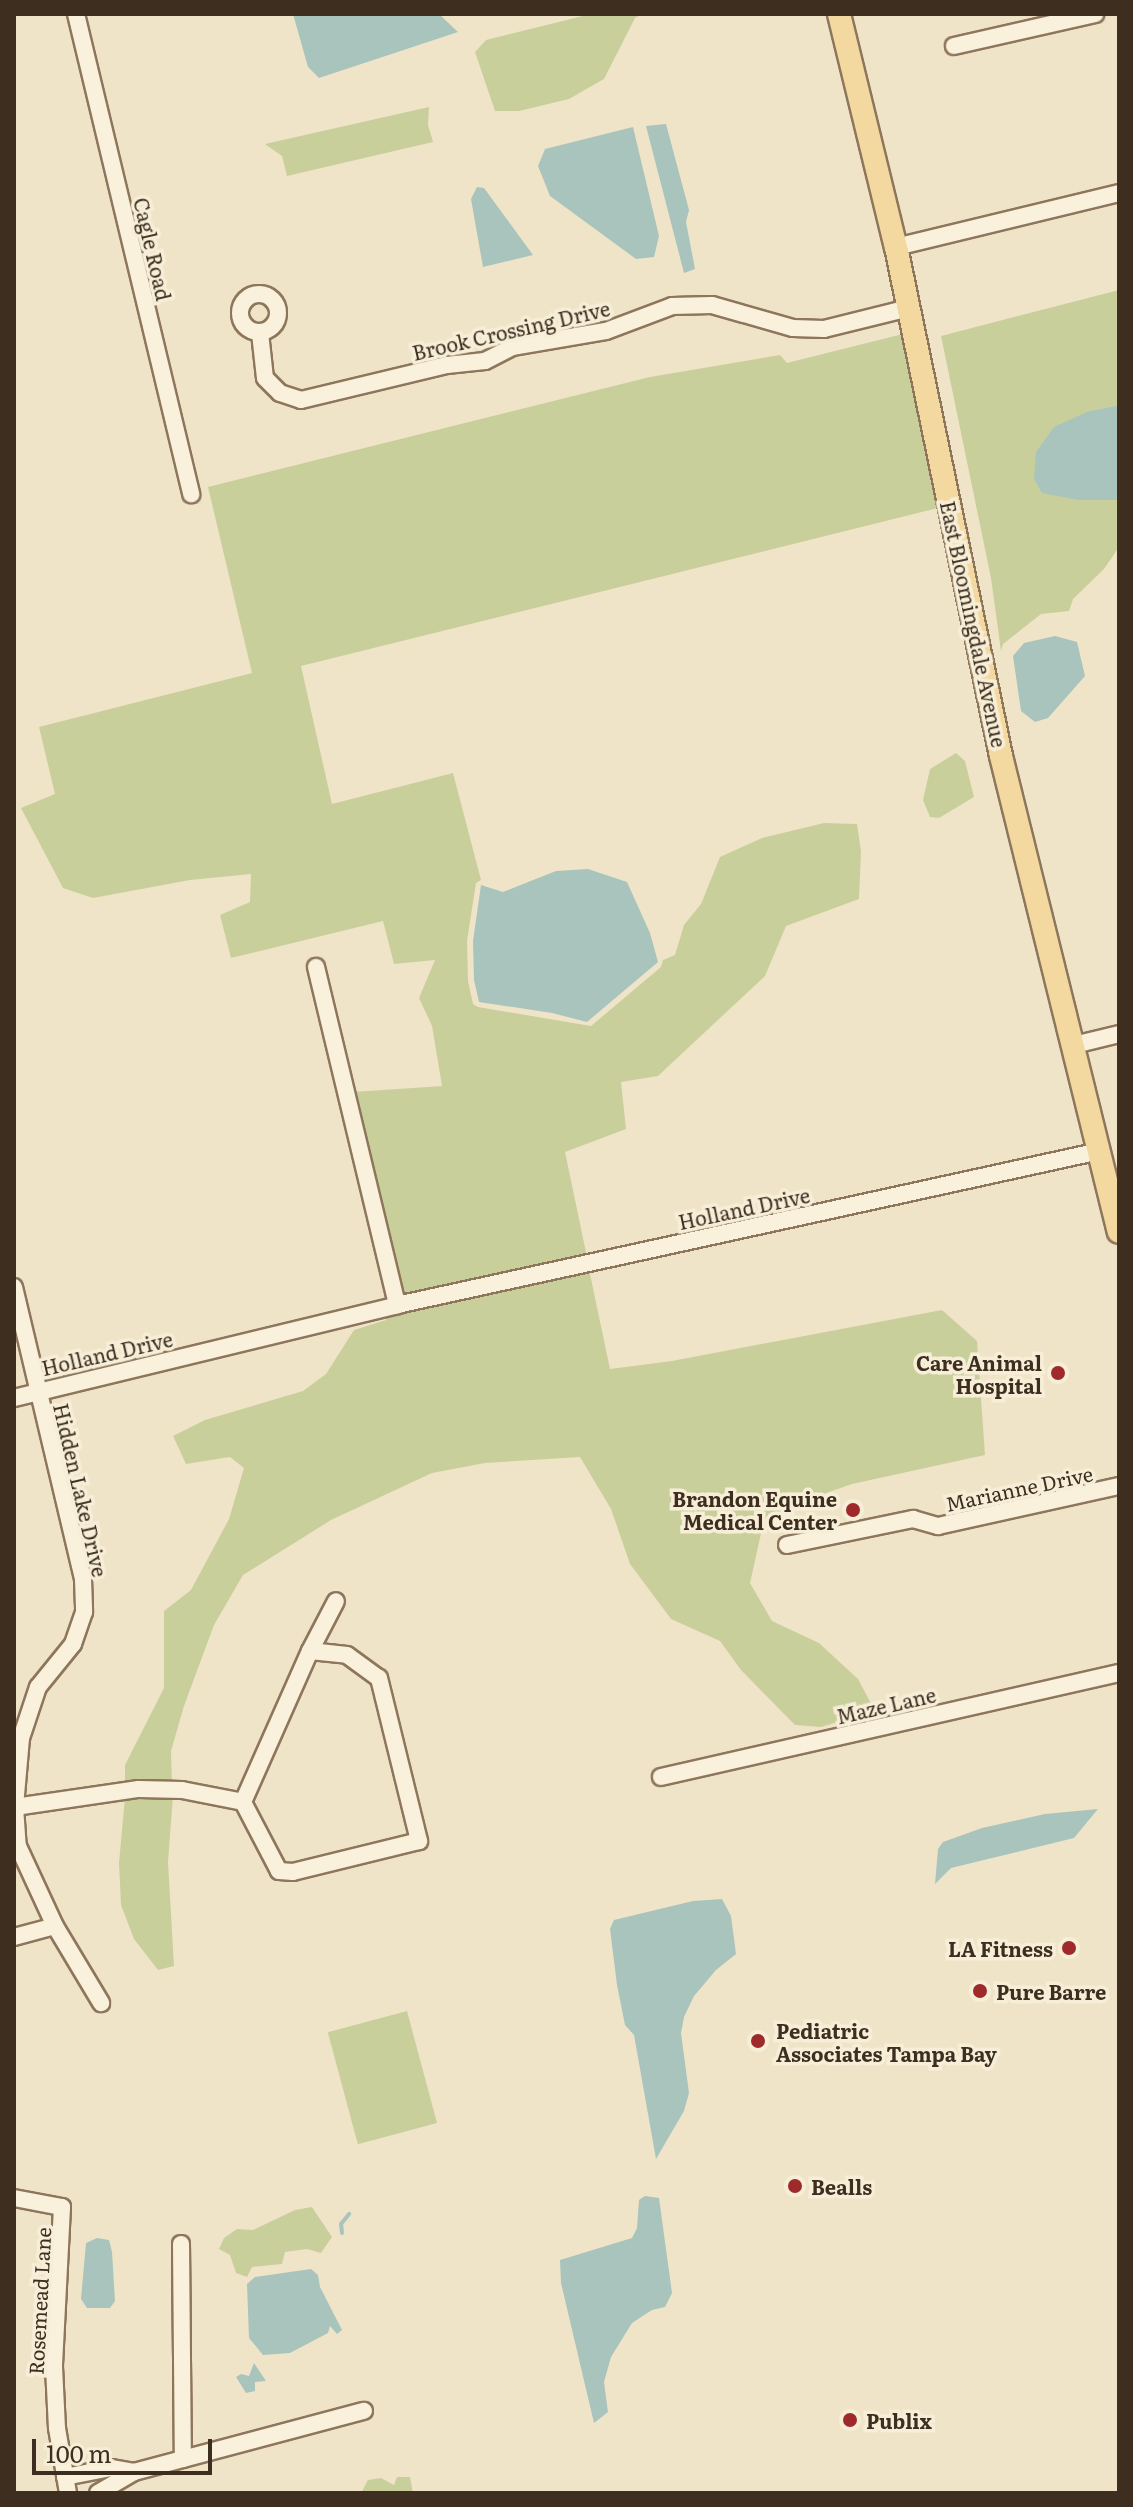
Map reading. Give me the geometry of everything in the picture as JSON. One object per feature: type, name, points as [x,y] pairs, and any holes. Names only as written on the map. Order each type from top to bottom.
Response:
[{"type":"main road","name":"East Bloomingdale Avenue","points":[[839,14],[896,247],[974,636],[1119,1232]]},
{"type":"street","name":"Cagle Road","points":[[76,14],[191,494]]},
{"type":"street","points":[[954,46],[1095,14]]},
{"type":"street","points":[[896,247],[1119,193]]},
{"type":"street","name":"Brook Crossing Drive","points":[[260,333],[265,378],[280,393],[301,400],[447,365],[485,361],[512,347],[606,331],[672,306],[712,305],[793,328],[824,329],[909,308]]},
{"type":"street","points":[[316,967],[397,1305]]},
{"type":"street","points":[[1074,1045],[1119,1034]]},
{"type":"street","name":"Holland Drive","points":[[14,1398],[397,1305],[1100,1151]]},
{"type":"street","name":"Hidden Lake Drive","points":[[14,1287],[83,1579],[84,1612],[73,1644],[38,1687],[18,1738],[15,1807],[18,1846],[55,1926],[101,2003]]},
{"type":"street","name":"Marianne Drive","points":[[787,1545],[913,1519],[938,1526],[1119,1486]]},
{"type":"street","points":[[243,1802],[310,1651],[336,1601]]},
{"type":"street","points":[[243,1802],[279,1871],[293,1872],[419,1841],[379,1678],[347,1655],[310,1651]]},
{"type":"street","name":"Maze Lane","points":[[661,1777],[1119,1673]]},
{"type":"street","points":[[15,1807],[139,1789],[182,1790],[243,1802]]},
{"type":"street","points":[[14,1937],[55,1926]]},
{"type":"street","name":"Rosemead Lane","points":[[14,2198],[62,2207],[54,2353],[57,2428],[66,2485]]},
{"type":"street","points":[[181,2244],[183,2459]]},
{"type":"street","points":[[98,2493],[134,2472],[364,2411]]},
{"type":"street","points":[[66,2485],[111,2468],[134,2472]]},
{"type":"green space","points":[[591,14],[642,14],[635,18],[604,79],[569,99],[519,111],[495,111],[475,52],[486,40]]},
{"type":"green space","points":[[429,107],[428,125],[433,142],[287,176],[282,156],[265,144]]},
{"type":"green space","points":[[1119,290],[1119,405],[1089,411],[1078,500],[1119,500],[1119,547],[1104,569],[1073,599],[1069,611],[1041,614],[1003,644],[1001,651],[991,578],[941,336]]},
{"type":"green space","points":[[907,333],[942,507],[301,666],[332,804],[453,773],[481,880],[476,883],[467,941],[468,981],[473,1004],[478,1007],[591,1026],[661,967],[663,960],[675,955],[684,925],[701,904],[720,857],[762,838],[824,823],[857,824],[861,851],[859,899],[786,926],[765,976],[658,1076],[621,1082],[626,1129],[565,1152],[587,1257],[402,1298],[353,1092],[442,1086],[432,1026],[419,998],[435,960],[394,964],[383,921],[231,958],[220,915],[250,902],[251,874],[190,880],[93,898],[63,888],[21,808],[55,794],[39,727],[252,673],[208,487],[650,377],[780,355],[787,363]]},
{"type":"green space","points":[[956,753],[965,761],[974,797],[939,818],[930,817],[923,800],[930,769]]},
{"type":"green space","points":[[589,1269],[610,1369],[672,1361],[942,1310],[977,1341],[985,1455],[852,1484],[792,1505],[762,1529],[750,1583],[772,1621],[819,1643],[858,1679],[875,1711],[821,1727],[795,1725],[741,1670],[720,1641],[671,1619],[630,1564],[611,1509],[580,1457],[485,1463],[432,1473],[331,1520],[243,1575],[214,1625],[184,1706],[171,1751],[172,1784],[125,1785],[125,1765],[164,1688],[164,1611],[191,1590],[229,1519],[244,1468],[230,1457],[186,1464],[173,1436],[205,1420],[303,1391],[326,1374],[354,1330],[386,1320],[386,1314]]},
{"type":"green space","points":[[173,1796],[168,1862],[174,1966],[158,1970],[134,1939],[121,1905],[119,1863],[125,1797]]},
{"type":"green space","points":[[407,2011],[437,2123],[358,2144],[328,2032]]},
{"type":"green space","points":[[312,2207],[332,2237],[321,2253],[307,2249],[285,2252],[282,2264],[252,2267],[247,2277],[236,2273],[230,2255],[219,2249],[224,2238],[237,2229],[253,2230],[295,2210]]},
{"type":"green space","points":[[397,2477],[410,2477],[413,2493],[361,2493],[368,2480],[381,2478],[394,2485]]},
{"type":"water","points":[[293,14],[439,14],[458,32],[319,78],[308,67]]},
{"type":"water","points":[[666,124],[689,210],[686,222],[695,269],[684,273],[646,126]]},
{"type":"water","points":[[633,127],[659,236],[654,257],[636,259],[550,196],[538,166],[545,149]]},
{"type":"water","points":[[477,187],[484,188],[533,255],[483,267],[471,199]]},
{"type":"water","points":[[1119,405],[1119,500],[1078,500],[1042,493],[1034,479],[1036,452],[1054,427],[1089,411]]},
{"type":"water","points":[[1055,636],[1077,642],[1085,676],[1048,718],[1035,722],[1021,711],[1013,656],[1024,643]]},
{"type":"water","points":[[588,869],[627,882],[650,933],[658,962],[587,1022],[552,1013],[479,1002],[474,980],[473,941],[481,885],[503,892],[556,871]]},
{"type":"water","points":[[1098,1809],[1074,1838],[951,1868],[935,1884],[938,1849],[943,1842],[982,1828],[1045,1814]]},
{"type":"water","points":[[722,1899],[731,1916],[736,1954],[716,1970],[694,1996],[684,2017],[681,2033],[689,2093],[684,2111],[656,2159],[634,2035],[625,2025],[617,1985],[610,1929],[614,1920],[693,1901]]},
{"type":"water","points":[[645,2196],[659,2198],[672,2293],[665,2307],[652,2310],[632,2323],[611,2357],[604,2382],[608,2412],[594,2423],[561,2283],[560,2260],[632,2238],[637,2228],[639,2200]]},
{"type":"water","points":[[97,2238],[109,2240],[112,2252],[115,2301],[110,2308],[87,2308],[81,2299],[86,2243]]},
{"type":"water","points":[[311,2269],[318,2275],[320,2287],[342,2330],[337,2334],[330,2326],[328,2333],[290,2353],[263,2355],[249,2338],[247,2284],[255,2277]]},
{"type":"water","points":[[254,2363],[266,2381],[255,2382],[255,2391],[246,2393],[236,2377],[241,2374],[249,2376]]},
{"type":"waterway","points":[[342,2233],[341,2224],[349,2214]]},
{"type":"place","name":"Care Animal Hospital","points":[[1058,1373]]},
{"type":"place","name":"Brandon Equine Medical Center","points":[[853,1510]]},
{"type":"place","name":"LA Fitness","points":[[1069,1948]]},
{"type":"place","name":"Pure Barre","points":[[980,1991]]},
{"type":"place","name":"Pediatric Associates Tampa Bay","points":[[758,2041]]},
{"type":"place","name":"Bealls","points":[[795,2186]]},
{"type":"place","name":"Publix","points":[[850,2420]]}]
